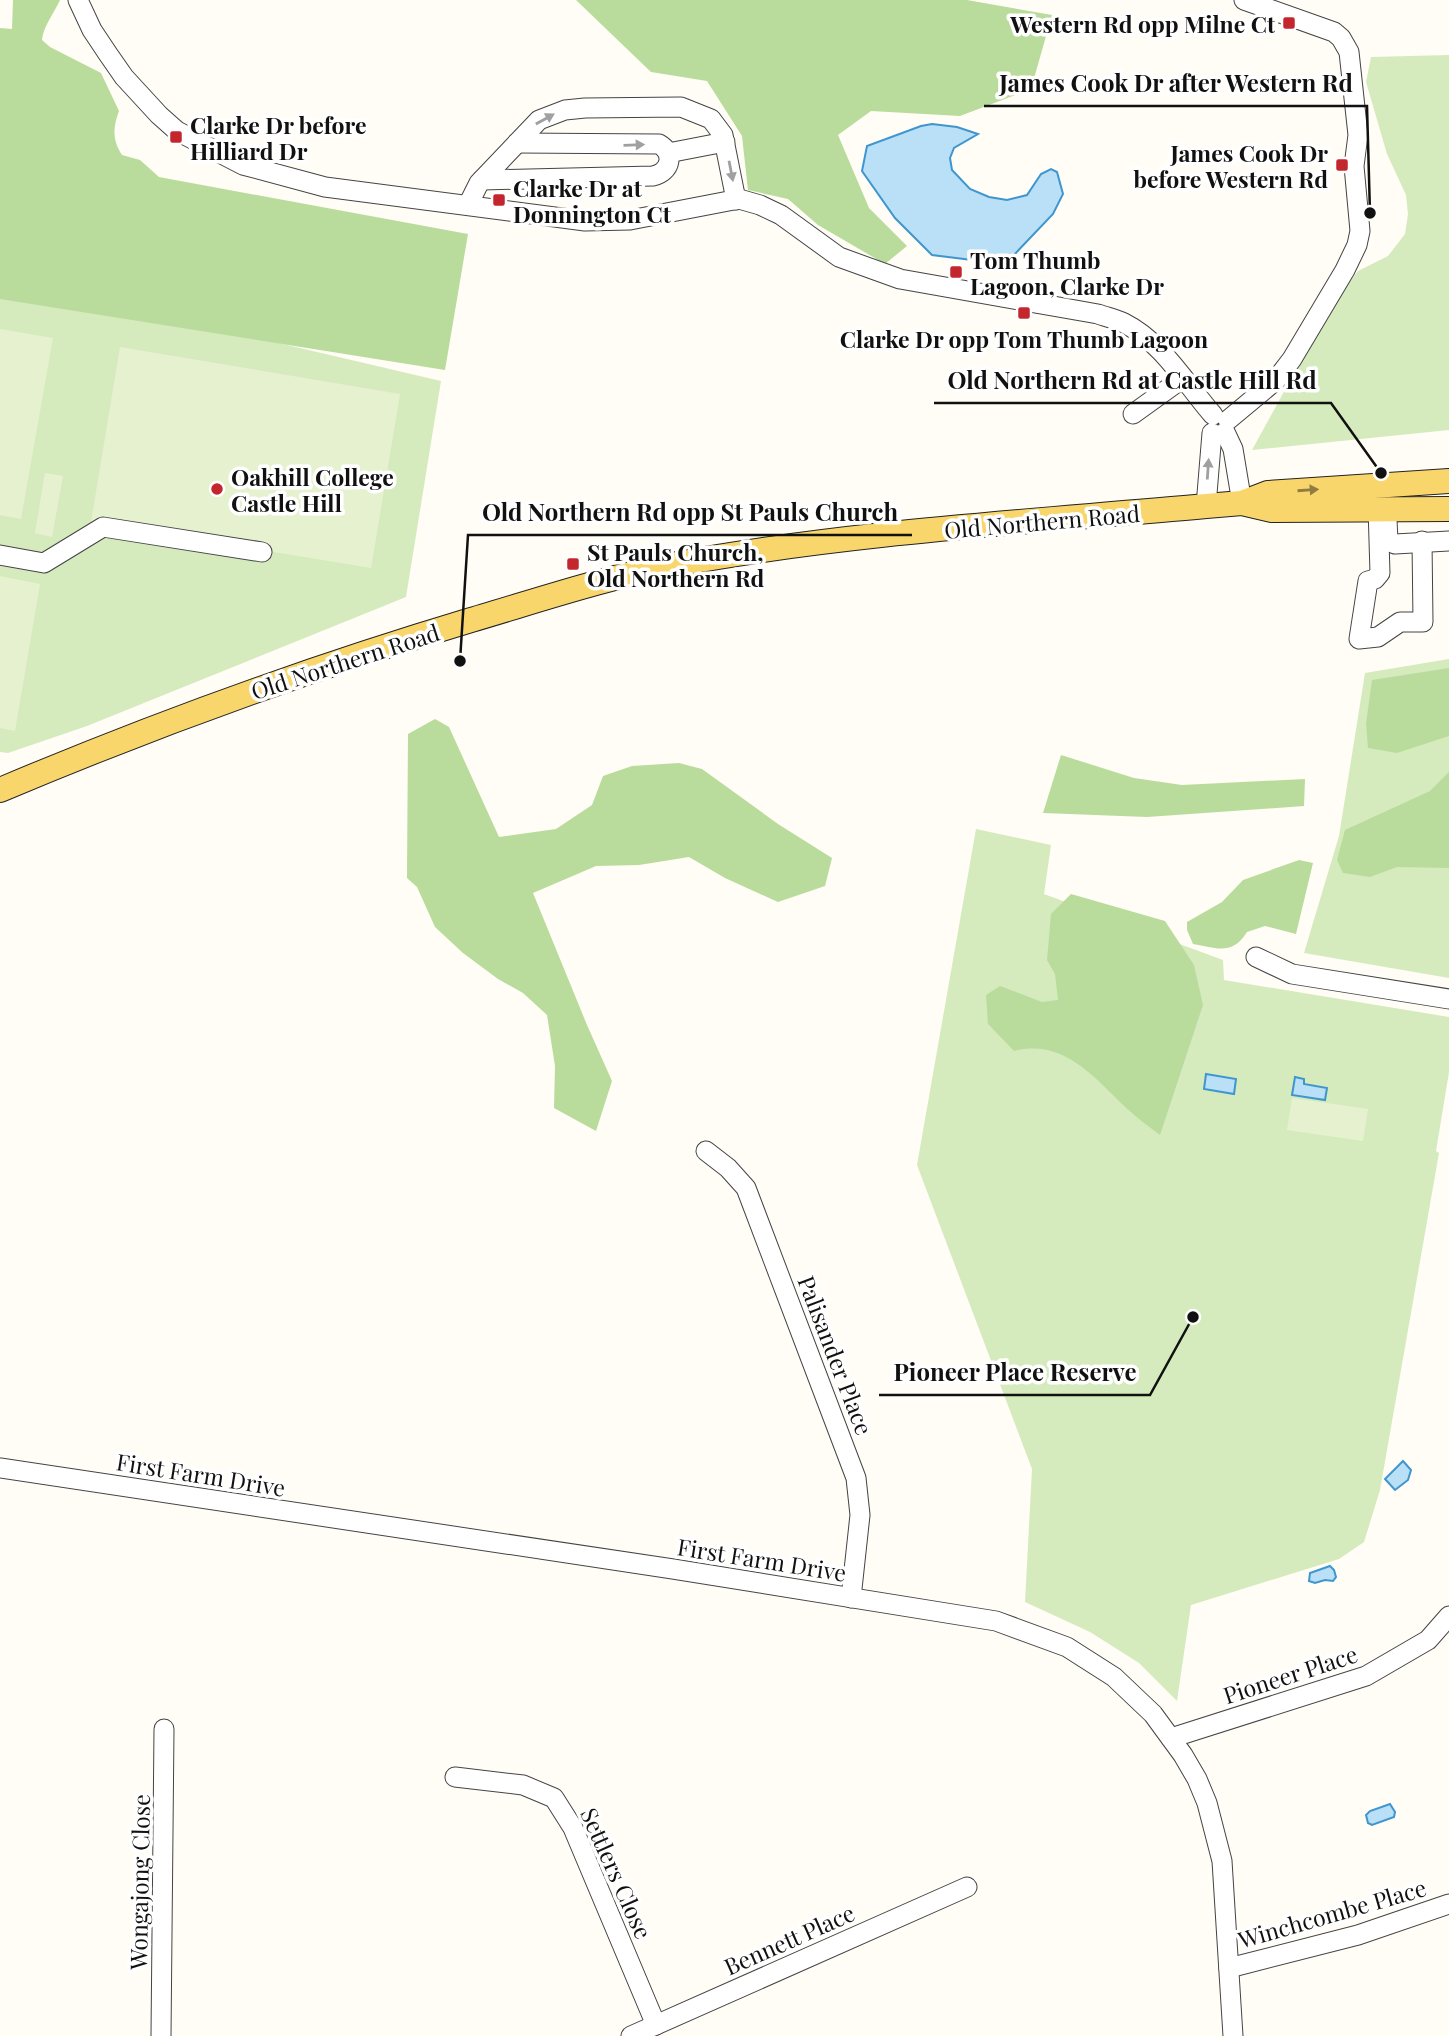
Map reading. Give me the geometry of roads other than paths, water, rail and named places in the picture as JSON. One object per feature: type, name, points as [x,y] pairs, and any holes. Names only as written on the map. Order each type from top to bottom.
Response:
[{"type":"main road","points":[[1409,483],[1449,472]]},
{"type":"main road","name":"Old Northern Road","points":[[0,790],[169,721],[308,671],[544,598],[637,573],[780,548],[1242,503],[1268,493],[1449,481]]},
{"type":"main road","name":"Old Northern Road","points":[[1242,503],[1272,510],[1449,509]]},
{"type":"street","points":[[78,0],[92,30],[124,77],[159,115],[177,131],[243,165],[325,187],[585,220],[630,220],[736,200],[760,205],[781,215],[839,257],[900,279],[1098,314],[1124,323],[1173,365],[1219,425],[1233,449],[1242,503]]},
{"type":"street","points":[[1206,506],[1219,425],[1276,380],[1292,359],[1345,270],[1357,245],[1360,231],[1354,166],[1358,135],[1349,51],[1334,32],[1244,0]]},
{"type":"street","points":[[468,205],[482,180],[539,120],[565,110],[585,108],[681,107],[711,119],[723,135],[736,200]]},
{"type":"street","points":[[668,153],[725,142]]},
{"type":"street","points":[[482,180],[653,176],[662,174],[669,165],[666,148],[659,144],[517,143]]},
{"type":"street","points":[[1133,414],[1183,378]]},
{"type":"street","points":[[1382,508],[1388,541],[1395,544],[1449,541]]},
{"type":"street","points":[[1382,508],[1380,573],[1375,579],[1368,581],[1359,639],[1378,637],[1401,622],[1423,622],[1422,541]]},
{"type":"street","points":[[0,555],[44,563],[103,527],[262,552]]},
{"type":"street","points":[[1256,957],[1292,974],[1449,999]]},
{"type":"street","name":"Palisander Place","points":[[706,1151],[728,1168],[746,1188],[856,1478],[860,1515],[851,1598]]},
{"type":"street","name":"First Farm Drive","points":[[0,1468],[673,1569],[996,1621],[1067,1647],[1114,1677],[1153,1714],[1197,1779],[1207,1803],[1222,1861],[1233,2036]]},
{"type":"street","name":"Pioneer Place","points":[[1171,1738],[1366,1676],[1428,1640],[1449,1616]]},
{"type":"street","name":"Wongajong Close","points":[[161,2036],[164,1730]]},
{"type":"street","name":"Settlers Close","points":[[455,1777],[523,1785],[554,1798],[573,1828],[656,2025]]},
{"type":"street","name":"Bennett Place","points":[[631,2036],[967,1887]]},
{"type":"street","name":"Winchcombe Place","points":[[1229,1968],[1358,1936],[1449,1904]]},
{"type":"water","points":[[932,124],[957,127],[978,134],[954,148],[950,158],[952,170],[970,189],[989,197],[1007,200],[1027,195],[1041,174],[1051,169],[1057,172],[1063,194],[1053,214],[1012,257],[988,262],[932,255],[895,218],[862,171],[867,146]]},
{"type":"water","points":[[1206,1074],[1236,1079],[1234,1094],[1204,1089]]},
{"type":"water","points":[[1295,1077],[1304,1079],[1304,1084],[1327,1088],[1325,1100],[1292,1095]]},
{"type":"water","points":[[1403,1461],[1411,1470],[1408,1480],[1395,1490],[1385,1479]]},
{"type":"water","points":[[1330,1566],[1336,1577],[1333,1581],[1309,1581],[1310,1573]]},
{"type":"water","points":[[1390,1804],[1395,1812],[1394,1817],[1372,1825],[1368,1823],[1366,1815],[1370,1811]]},
{"type":"place","name":"Western Rd opp Milne Ct","points":[[1289,23]]},
{"type":"place","name":"Clarke Dr before Hilliard Dr","points":[[176,137]]},
{"type":"place","name":"James Cook Dr before Western Rd","points":[[1342,165]]},
{"type":"place","name":"Clarke Dr at Donnington Ct","points":[[499,200]]},
{"type":"place","name":"James Cook Dr after Western Rd","points":[[1370,213]]},
{"type":"place","name":"Tom Thumb Lagoon, Clarke Dr","points":[[956,272]]},
{"type":"place","name":"Clarke Dr opp Tom Thumb Lagoon","points":[[1024,313]]},
{"type":"place","name":"Old Northern Rd at Castle Hill Rd","points":[[1381,473]]},
{"type":"place","name":"Oakhill College Castle Hill","points":[[217,489]]},
{"type":"place","name":"St Pauls Church, Old Northern Rd","points":[[573,564]]},
{"type":"place","name":"Old Northern Rd opp St Pauls Church","points":[[460,661]]},
{"type":"place","name":"Pioneer Place Reserve","points":[[1193,1317]]}]
